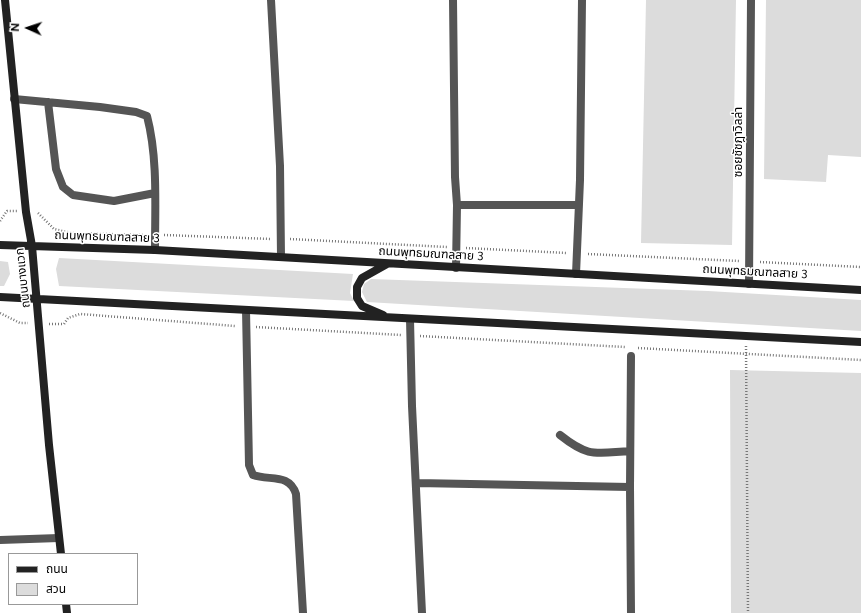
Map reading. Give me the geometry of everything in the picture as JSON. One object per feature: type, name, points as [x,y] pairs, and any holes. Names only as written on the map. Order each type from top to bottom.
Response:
[{"type":"main road","name":"ถนนบางแวก","points":[[6,0],[14,99],[26,212],[32,246],[38,300],[49,445],[61,553]]},
{"type":"main road","name":"ถนนพุทธมณฑลสาย 3","points":[[0,245],[154,250],[861,290]]},
{"type":"main road","points":[[387,264],[362,278],[357,287],[357,298],[362,306],[387,317]]},
{"type":"main road","points":[[0,297],[861,342]]},
{"type":"street","points":[[271,0],[280,166],[281,257]]},
{"type":"street","points":[[453,0],[455,177],[457,205],[456,268]]},
{"type":"street","points":[[576,274],[579,205],[582,0]]},
{"type":"street","name":"ซอยชัชฎาวิลล่า","points":[[749,284],[751,0]]},
{"type":"street","points":[[14,99],[136,112],[147,116],[151,131],[155,193],[154,250]]},
{"type":"street","points":[[48,102],[56,169],[63,187],[73,195],[114,201],[155,193]]},
{"type":"street","points":[[457,205],[579,205]]},
{"type":"street","points":[[246,310],[249,465],[253,475],[262,479],[282,479],[289,482],[294,488],[296,494],[303,613]]},
{"type":"street","points":[[410,319],[412,406],[417,483],[422,613]]},
{"type":"street","points":[[631,356],[631,613]]},
{"type":"street","points":[[560,435],[576,447],[590,453],[630,451]]},
{"type":"street","points":[[417,483],[630,487]]},
{"type":"street","points":[[0,540],[59,538]]},
{"type":"path","points":[[0,221],[7,211]]},
{"type":"path","points":[[0,313],[20,323]]},
{"type":"path","points":[[64,324],[68,318],[80,314],[246,327],[630,348]]},
{"type":"path","points":[[746,336],[748,613]]},
{"type":"path","points":[[637,348],[861,360]]},
{"type":"green space","points":[[646,0],[736,0],[732,245],[641,243]]},
{"type":"green space","points":[[766,0],[861,0],[861,157],[828,155],[826,182],[764,179]]},
{"type":"green space","points":[[59,258],[353,274],[350,293],[354,301],[59,286],[56,269]]},
{"type":"green space","points":[[0,261],[8,262],[10,274],[4,286],[0,286]]},
{"type":"green space","points":[[371,279],[708,291],[861,300],[861,331],[367,302],[362,292],[364,284]]},
{"type":"green space","points":[[730,370],[861,373],[861,613],[731,613]]}]
